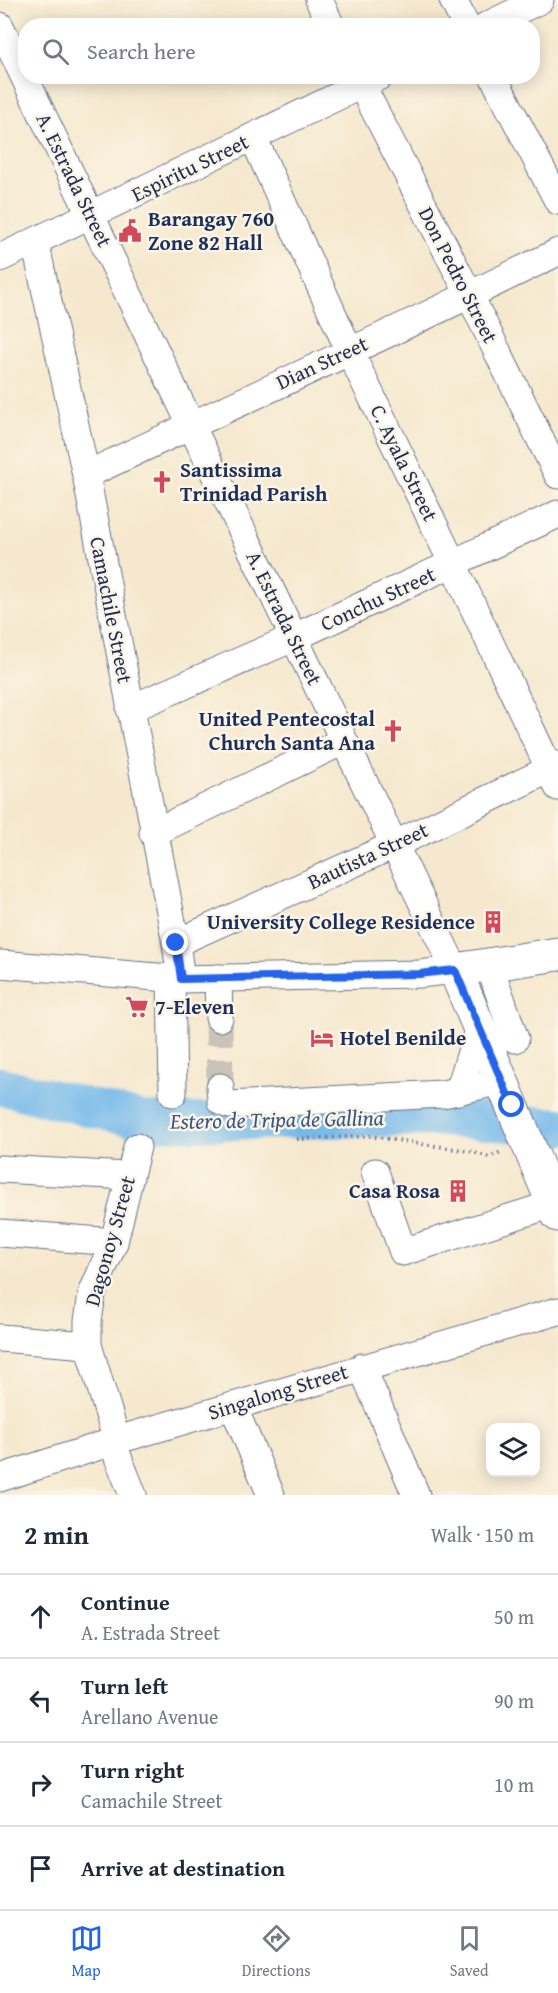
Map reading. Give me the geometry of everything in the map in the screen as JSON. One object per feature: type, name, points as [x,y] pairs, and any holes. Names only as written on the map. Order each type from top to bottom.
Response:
[{"type":"main road","points":[[455,970],[558,954]]},
{"type":"main road","name":"A. Estrada Street","points":[[455,970],[556,1210]]},
{"type":"street","points":[[319,0],[328,18]]},
{"type":"street","points":[[453,0],[462,18]]},
{"type":"street","points":[[503,18],[540,0]]},
{"type":"street","name":"A. Estrada Street","points":[[0,26],[18,63]]},
{"type":"street","name":"A. Estrada Street","points":[[28,84],[455,970]]},
{"type":"street","name":"Espiritu Street","points":[[0,258],[358,84]]},
{"type":"street","name":"Don Pedro Street","points":[[368,84],[558,475]]},
{"type":"street","points":[[497,84],[558,201]]},
{"type":"street","name":"C. Ayala Street","points":[[253,137],[349,350],[555,774]]},
{"type":"street","name":"Camachile Street","points":[[35,242],[86,476],[176,943],[173,1093]]},
{"type":"street","name":"Dian Street","points":[[86,476],[349,350],[470,296],[558,252]]},
{"type":"street","name":"Conchu Street","points":[[130,709],[293,638],[558,514]]},
{"type":"street","points":[[153,833],[343,741]]},
{"type":"street","name":"Bautista Street","points":[[176,943],[555,774]]},
{"type":"street","points":[[0,964],[176,978],[419,974],[455,970]]},
{"type":"street","points":[[489,964],[515,1038]]},
{"type":"street","points":[[218,978],[219,1018]]},
{"type":"street","points":[[459,1091],[479,1028]]},
{"type":"street","points":[[220,1087],[221,1101],[228,1105],[443,1094],[459,1091],[507,1093]]},
{"type":"street","name":"Dagonoy Street","points":[[133,1495],[114,1441],[88,1345],[88,1321],[92,1294],[114,1242],[136,1147]]},
{"type":"street","points":[[0,1169],[128,1176]]},
{"type":"street","points":[[375,1172],[402,1252],[556,1210]]},
{"type":"street","points":[[0,1233],[114,1242]]},
{"type":"street","name":"Singalong Street","points":[[11,1483],[114,1441],[558,1311]]},
{"type":"street","points":[[0,1338],[88,1345]]},
{"type":"street","points":[[362,1367],[416,1495]]},
{"type":"street","points":[[233,1406],[271,1495]]},
{"type":"path","points":[[297,1139],[370,1136],[469,1151],[489,1157],[511,1149],[529,1147]]},
{"type":"waterway","name":"Estero de Tripa de Gallina","points":[[0,1086],[145,1121],[431,1117],[558,1127]]},
{"type":"tunnel","points":[[219,1018],[220,1087]]},
{"type":"place","name":"Barangay 760 Zone 82 Hall","points":[[130,231]]},
{"type":"place","name":"Santissima Trinidad Parish","points":[[162,482]]},
{"type":"place","name":"United Pentecostal Church Santa Ana","points":[[393,731]]},
{"type":"place","name":"University College Residence","points":[[493,922]]},
{"type":"place","name":"7-Eleven","points":[[137,1007]]},
{"type":"place","name":"Hotel Benilde","points":[[322,1038]]},
{"type":"place","name":"Casa Rosa","points":[[458,1191]]},
{"type":"route","points":[[176,943],[181,979],[419,974],[455,970],[512,1105]]}]
